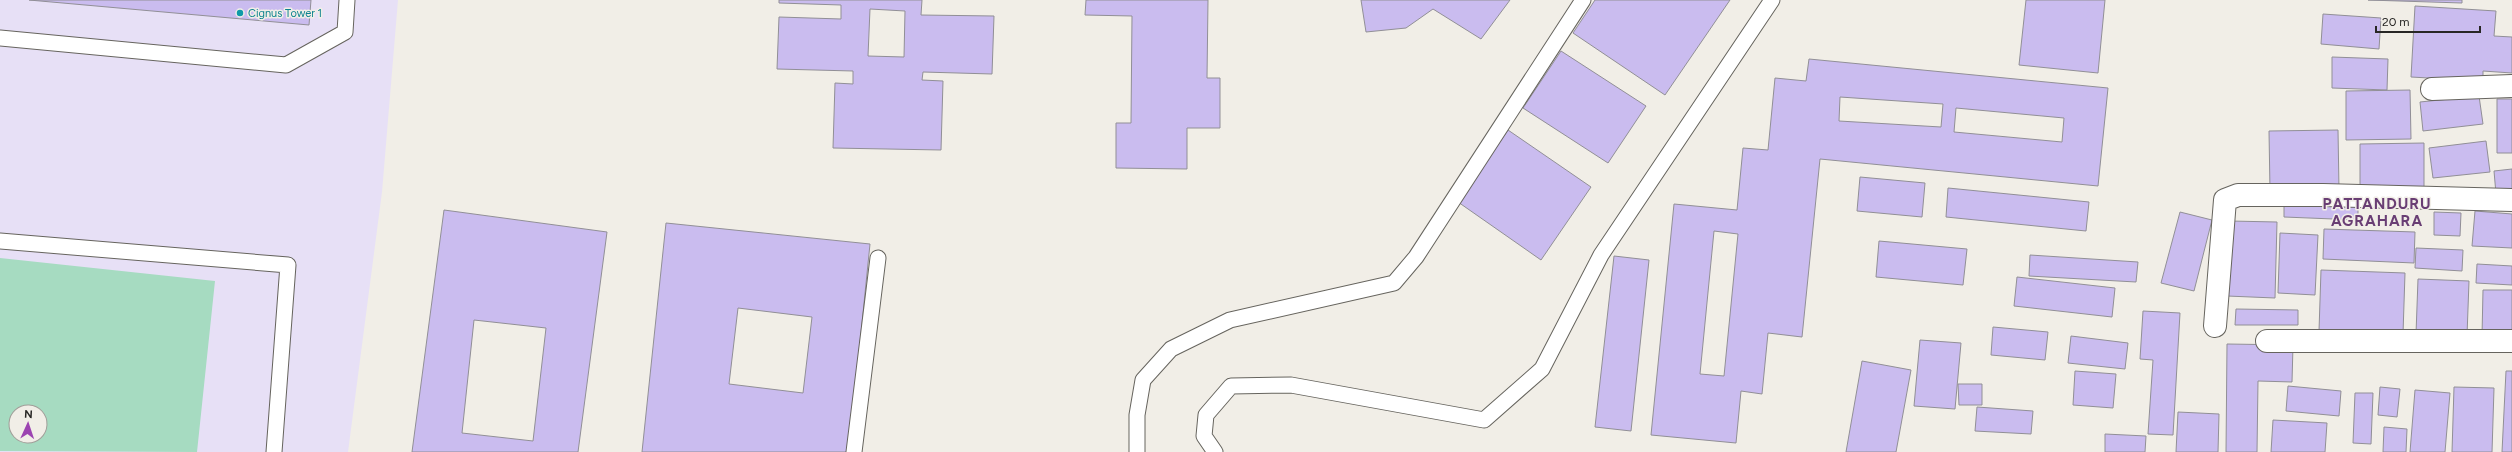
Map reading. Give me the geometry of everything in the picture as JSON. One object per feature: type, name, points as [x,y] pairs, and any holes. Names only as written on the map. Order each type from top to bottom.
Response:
[{"type":"street","points":[[2432,89],[2512,86]]},
{"type":"street","points":[[2214,326],[2225,200],[2238,195],[2323,195],[2512,200]]},
{"type":"street","points":[[2267,341],[2512,341]]},
{"type":"lane","points":[[0,38],[286,65],[345,32],[347,0]]},
{"type":"lane","points":[[1136,452],[1137,415],[1143,380],[1171,349],[1230,320],[1394,283],[1416,257],[1584,0]]},
{"type":"lane","points":[[1215,452],[1204,436],[1206,415],[1231,386],[1291,385],[1484,420],[1542,370],[1601,256],[1772,0]]},
{"type":"lane","points":[[0,241],[288,265],[274,452]]},
{"type":"lane","points":[[854,452],[878,258]]},
{"type":"shaded area","points":[[0,0],[398,0],[382,192],[348,452],[0,452]]},
{"type":"green space","points":[[0,258],[215,281],[197,452],[0,451]]},
{"type":"building","name":"Cignus Tower 1","points":[[29,0],[311,0],[309,25]]},
{"type":"building","points":[[779,0],[922,0],[921,15],[994,16],[992,74],[923,72],[922,80],[943,81],[941,150],[833,148],[835,83],[853,84],[853,71],[777,69],[779,17],[841,19],[841,5],[779,3]],"holes":[[[870,9],[905,11],[904,57],[868,56]]]},
{"type":"building","points":[[1086,0],[1208,0],[1207,78],[1220,78],[1220,128],[1187,128],[1187,169],[1116,168],[1116,123],[1131,123],[1132,16],[1085,15]]},
{"type":"building","points":[[1361,0],[1510,0],[1481,39],[1433,9],[1406,28],[1366,32]]},
{"type":"building","points":[[1595,0],[1730,0],[1665,95],[1573,33]]},
{"type":"building","points":[[2026,0],[2105,0],[2098,73],[2019,65]]},
{"type":"building","points":[[2368,0],[2462,0],[2462,3]]},
{"type":"building","points":[[2415,6],[2496,11],[2494,36],[2512,37],[2512,73],[2483,71],[2483,81],[2411,77]]},
{"type":"building","points":[[2323,14],[2381,18],[2379,49],[2321,44]]},
{"type":"building","points":[[1561,51],[1646,106],[1608,163],[1523,108]]},
{"type":"building","points":[[2332,57],[2388,59],[2387,90],[2332,88]]},
{"type":"building","points":[[1809,59],[2108,88],[2098,186],[1820,159],[1802,337],[1768,333],[1762,394],[1741,391],[1736,443],[1651,435],[1674,204],[1737,210],[1743,148],[1768,150],[1775,78],[1806,81]],"holes":[[[1840,97],[1943,104],[1941,127],[1839,121]],[[1956,108],[2064,118],[2062,142],[1954,132]],[[1714,231],[1738,234],[1724,376],[1700,374]]]},
{"type":"building","points":[[2410,90],[2411,139],[2346,140],[2346,91]]},
{"type":"building","points":[[2479,96],[2483,124],[2423,131],[2420,102]]},
{"type":"building","points":[[2497,99],[2512,99],[2512,153],[2497,153]]},
{"type":"building","points":[[1508,130],[1591,187],[1541,260],[1458,202]]},
{"type":"building","points":[[2338,130],[2339,190],[2270,191],[2269,131]]},
{"type":"building","points":[[2486,141],[2490,172],[2433,178],[2429,148]]},
{"type":"building","points":[[2424,143],[2424,188],[2360,189],[2360,144]]},
{"type":"building","points":[[2512,169],[2512,193],[2496,194],[2494,171]]},
{"type":"building","points":[[1860,177],[1925,183],[1922,217],[1857,211]]},
{"type":"building","points":[[1948,188],[2089,202],[2086,231],[1946,217]]},
{"type":"building","points":[[2284,202],[2358,205],[2358,220],[2284,217]]},
{"type":"building","points":[[444,210],[607,232],[578,452],[412,452]],"holes":[[[474,320],[546,328],[533,441],[462,433]]]},
{"type":"building","points":[[2475,211],[2512,214],[2512,248],[2472,246]]},
{"type":"building","points":[[2180,212],[2212,220],[2194,291],[2161,283]]},
{"type":"building","points":[[2434,212],[2461,213],[2460,236],[2434,235]]},
{"type":"building","points":[[2230,221],[2277,222],[2275,298],[2227,296]]},
{"type":"building","points":[[666,223],[870,244],[849,452],[642,452]],"holes":[[[738,308],[812,317],[803,393],[729,384]]]},
{"type":"building","points":[[2324,229],[2415,232],[2414,263],[2323,259]]},
{"type":"building","points":[[2280,233],[2318,235],[2315,295],[2278,293]]},
{"type":"building","points":[[1879,241],[1967,249],[1963,285],[1876,277]]},
{"type":"building","points":[[2416,248],[2463,250],[2462,271],[2415,268]]},
{"type":"building","points":[[2030,255],[2138,262],[2136,282],[2029,276]]},
{"type":"building","points":[[1614,256],[1649,260],[1631,431],[1595,427]]},
{"type":"building","points":[[2477,264],[2512,266],[2512,285],[2476,283]]},
{"type":"building","points":[[2321,270],[2405,273],[2403,334],[2319,331]]},
{"type":"building","points":[[2017,277],[2115,288],[2112,317],[2014,306]]},
{"type":"building","points":[[2418,279],[2469,281],[2467,336],[2416,334]]},
{"type":"building","points":[[2483,290],[2512,290],[2512,337],[2482,336]]},
{"type":"building","points":[[2236,309],[2298,310],[2298,325],[2235,325]]},
{"type":"building","points":[[2143,311],[2180,313],[2173,435],[2148,434],[2153,360],[2140,359]]},
{"type":"building","points":[[1993,327],[2048,332],[2045,360],[1991,355]]},
{"type":"building","points":[[2071,336],[2128,343],[2125,369],[2068,363]]},
{"type":"building","points":[[1920,340],[1961,343],[1955,409],[1914,406]]},
{"type":"building","points":[[2227,344],[2293,345],[2292,382],[2258,381],[2257,452],[2226,452]]},
{"type":"building","points":[[1862,361],[1911,370],[1896,452],[1846,452]]},
{"type":"building","points":[[2075,371],[2116,374],[2113,408],[2073,405]]},
{"type":"building","points":[[2506,371],[2512,371],[2512,452],[2502,452]]},
{"type":"building","points":[[1958,384],[1982,384],[1982,405],[1959,405]]},
{"type":"building","points":[[2288,386],[2341,391],[2339,416],[2286,411]]},
{"type":"building","points":[[2380,387],[2400,389],[2397,417],[2378,415]]},
{"type":"building","points":[[2454,387],[2494,388],[2492,452],[2452,452]]},
{"type":"building","points":[[2415,390],[2450,393],[2445,452],[2410,452]]},
{"type":"building","points":[[2355,393],[2373,393],[2371,444],[2353,443]]},
{"type":"building","points":[[1977,407],[2033,411],[2031,434],[1975,431]]},
{"type":"building","points":[[2178,412],[2219,414],[2218,452],[2176,452]]},
{"type":"building","points":[[2273,420],[2327,423],[2325,452],[2271,452]]},
{"type":"building","points":[[2384,427],[2407,429],[2406,452],[2383,452]]},
{"type":"building","points":[[2105,434],[2146,436],[2145,452],[2105,452]]},
{"type":"place","name":"Cignus Tower 1","points":[[240,13]]},
{"type":"district","name":"PATTANDURU AGRAHARA","points":[[2377,212]]}]
